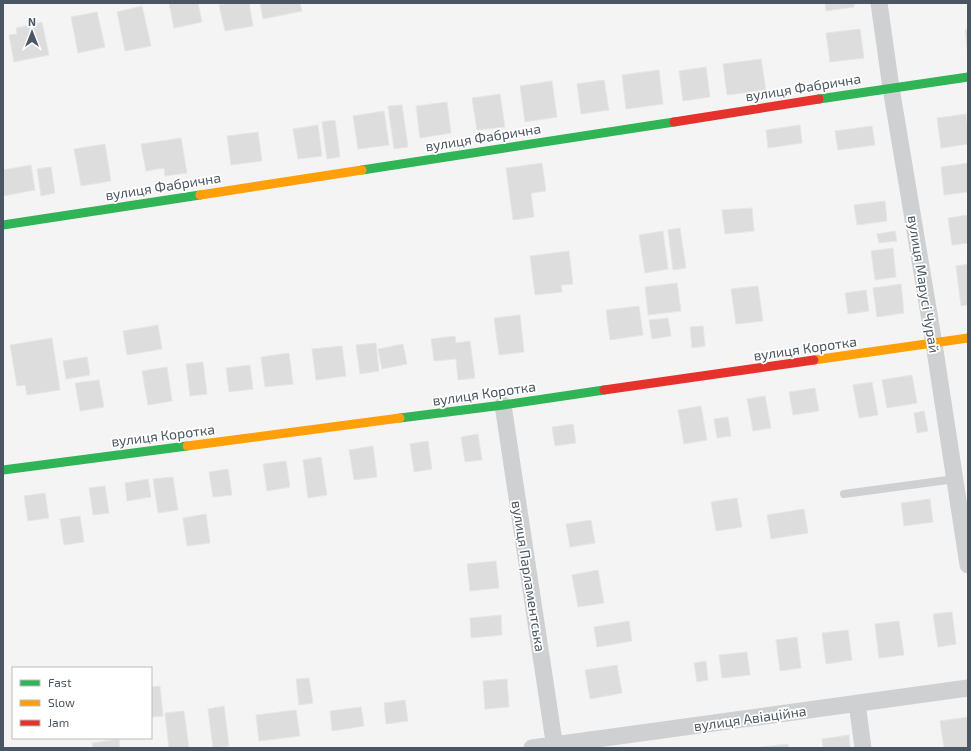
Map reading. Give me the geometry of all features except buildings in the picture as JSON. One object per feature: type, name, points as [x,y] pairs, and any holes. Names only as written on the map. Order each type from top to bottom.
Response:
[{"type":"street","name":"вулиця Марусі Чурай","points":[[879,3],[891,88],[934,344],[968,565]]},
{"type":"street","name":"вулиця Фабрична","points":[[3,225],[968,77]]},
{"type":"street","name":"вулиця Коротка","points":[[3,470],[503,405],[968,338]]},
{"type":"street","name":"вулиця Парламентська","points":[[503,405],[555,746]]},
{"type":"street","name":"вулиця Авіаційна","points":[[532,748],[968,688]]},
{"type":"street","points":[[857,703],[863,748]]},
{"type":"lane","points":[[844,494],[955,479]]},
{"type":"traffic: fast","points":[[819,99],[968,77]]},
{"type":"traffic: fast","points":[[362,170],[674,122]]},
{"type":"traffic: fast","points":[[3,225],[200,195]]},
{"type":"traffic: fast","points":[[400,418],[604,390]]},
{"type":"traffic: fast","points":[[3,470],[187,446]]},
{"type":"traffic: slow","points":[[200,195],[362,170]]},
{"type":"traffic: slow","points":[[814,360],[968,338]]},
{"type":"traffic: slow","points":[[187,446],[400,418]]},
{"type":"traffic: jam","points":[[674,122],[819,99]]},
{"type":"traffic: jam","points":[[604,390],[814,360]]}]
